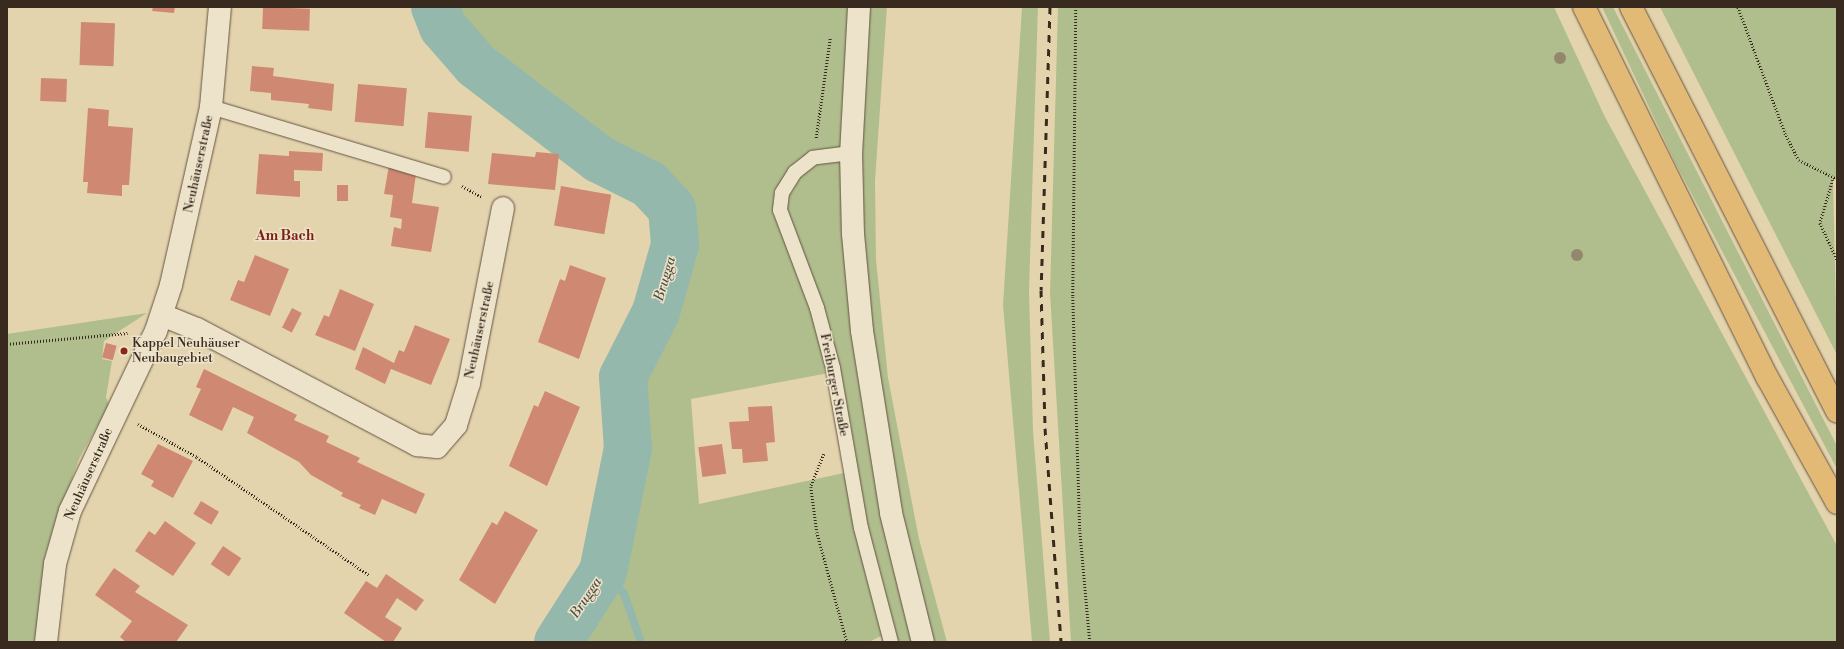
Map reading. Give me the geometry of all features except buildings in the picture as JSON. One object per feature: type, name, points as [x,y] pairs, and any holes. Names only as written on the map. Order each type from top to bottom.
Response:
[{"type":"highway","points":[[1584,7],[1767,377],[1837,503]]},
{"type":"highway","points":[[1631,7],[1837,412]]},
{"type":"street","name":"Neuhäuserstraße","points":[[46,642],[55,564],[70,511],[159,323],[211,107],[220,7]]},
{"type":"street","points":[[859,7],[851,153],[853,234],[873,416],[891,513],[923,642]]},
{"type":"street","name":"Neuhäuserstraße","points":[[159,323],[197,329],[417,445],[437,447],[456,425],[469,383],[503,208]]},
{"type":"lane","name":"Neuhäuserstraße","points":[[211,107],[444,177]]},
{"type":"lane","points":[[812,158],[851,153]]},
{"type":"lane","name":"Freiburger Straße","points":[[812,158],[795,172],[782,193],[780,210],[817,308],[833,368],[861,528],[890,642]]},
{"type":"path","points":[[1076,7],[1074,297],[1080,530],[1090,642]]},
{"type":"path","points":[[1738,7],[1785,133],[1799,160],[1833,180],[1837,180]]},
{"type":"path","points":[[812,158],[826,89],[831,29]]},
{"type":"path","points":[[444,177],[503,208]]},
{"type":"path","points":[[1833,180],[1820,223],[1837,259]]},
{"type":"path","points":[[7,344],[159,323]]},
{"type":"path","points":[[116,412],[197,457],[369,575]]},
{"type":"path","points":[[824,454],[811,487],[817,532],[847,642]]},
{"type":"green space","points":[[421,7],[887,7],[875,181],[876,260],[888,378],[919,539],[947,642],[883,642],[881,636],[869,642],[534,642],[564,606],[588,554],[607,460],[613,360],[668,231],[648,193],[598,165],[476,80],[423,17]],"holes":[[[829,373],[844,473],[699,504],[691,399]]]},
{"type":"green space","points":[[1022,7],[1038,7],[1029,291],[1033,431],[1050,642],[1032,642],[1003,305]]},
{"type":"green space","points":[[1058,7],[1554,7],[1604,115],[1837,546],[1837,642],[1071,642],[1050,293]]},
{"type":"green space","points":[[1602,7],[1613,7],[1837,446],[1837,469],[1675,162]]},
{"type":"green space","points":[[1660,7],[1837,7],[1837,179],[1833,180],[1837,355]]},
{"type":"green space","points":[[147,313],[104,341],[102,359],[112,361],[106,397],[109,405],[79,459],[45,555],[37,642],[7,642],[7,334]]},
{"type":"waterway","name":"Brugga","points":[[435,7],[443,27],[476,65],[599,159],[649,184],[672,209],[675,245],[656,312],[623,377],[628,448],[603,572],[558,642]]},
{"type":"waterway","points":[[603,572],[624,594],[641,642]]},
{"type":"railway","points":[[1050,7],[1041,290],[1045,428],[1061,642]]},
{"type":"place","name":"Kappel Neuhäuser Neubaugebiet","points":[[124,351]]},
{"type":"district","name":"Am Bach","points":[[285,236]]}]
